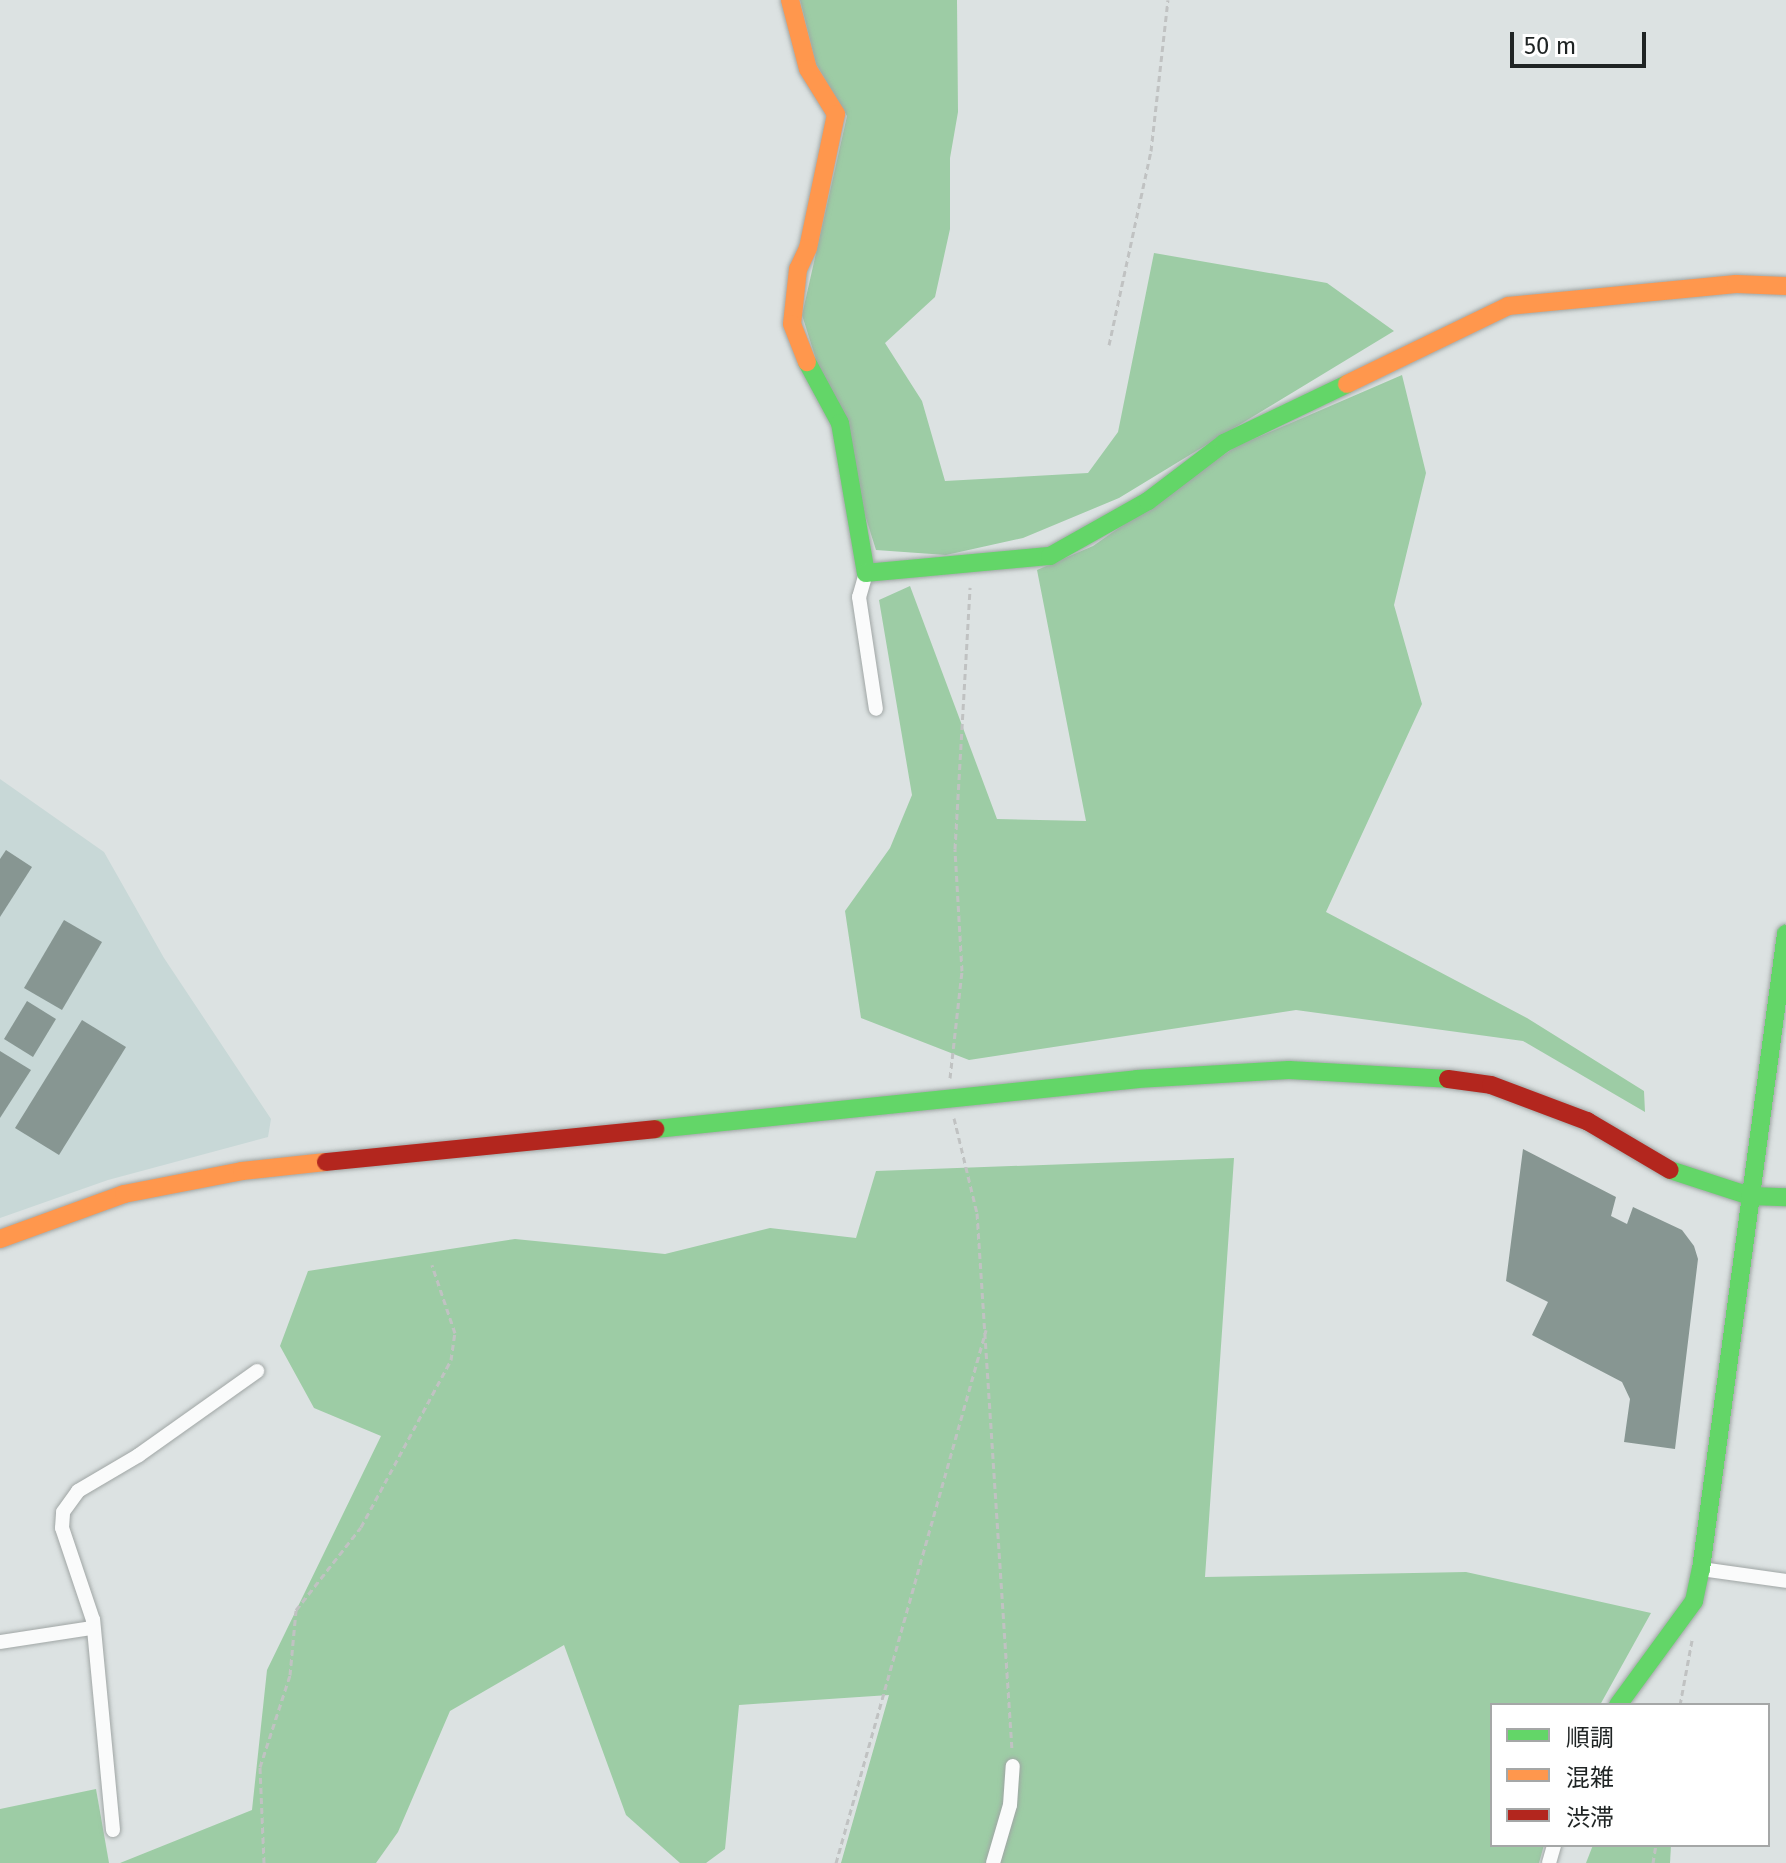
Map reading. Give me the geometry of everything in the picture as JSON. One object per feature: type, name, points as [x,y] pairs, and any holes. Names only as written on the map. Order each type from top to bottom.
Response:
[{"type":"street","points":[[790,0],[808,69],[836,114],[808,248],[798,269],[792,324],[797,344],[840,423],[866,573],[859,597],[876,709]]},
{"type":"street","points":[[866,573],[1027,561],[1075,545],[1148,501],[1224,443],[1508,306],[1736,284],[1786,286]]},
{"type":"street","points":[[1619,1703],[1694,1601],[1701,1569],[1786,934]]},
{"type":"street","points":[[0,1239],[124,1194],[242,1171],[952,1097],[1274,1071],[1437,1077],[1541,1101],[1676,1173],[1750,1196],[1786,1197]]},
{"type":"street","points":[[113,1830],[90,1604],[62,1528],[67,1499],[257,1371]]},
{"type":"street","points":[[1701,1569],[1786,1581]]},
{"type":"street","points":[[0,1642],[92,1628]]},
{"type":"street","points":[[993,1863],[1010,1805],[1013,1766]]},
{"type":"path","points":[[1109,345],[1151,151],[1168,0]]},
{"type":"path","points":[[972,564],[955,849],[962,971],[949,1072],[977,1213],[987,1327],[1013,1766]]},
{"type":"path","points":[[264,1863],[262,1751],[290,1675],[296,1610],[311,1584],[361,1527],[451,1360],[455,1333],[432,1265]]},
{"type":"path","points":[[836,1863],[987,1327]]},
{"type":"path","points":[[1680,1703],[1693,1633]]},
{"type":"shaded area","points":[[0,779],[104,852],[164,958],[271,1119],[268,1137],[108,1180],[0,1218]]},
{"type":"green space","points":[[800,0],[957,0],[958,112],[950,158],[950,229],[935,297],[885,343],[922,401],[945,481],[1088,473],[1118,432],[1154,253],[1327,283],[1394,331],[1119,498],[1023,538],[946,555],[876,550],[802,315],[847,116],[816,64]]},
{"type":"green space","points":[[1402,375],[1426,473],[1394,605],[1422,704],[1326,912],[1527,1018],[1644,1091],[1645,1112],[1523,1041],[1296,1010],[969,1060],[861,1018],[845,911],[890,848],[912,795],[879,600],[910,586],[997,819],[1086,821],[1037,570],[1093,546],[1235,447]]},
{"type":"green space","points":[[1234,1158],[1205,1577],[1466,1572],[1651,1613],[1601,1703],[1490,1703],[1490,1847],[1543,1847],[1539,1863],[841,1863],[889,1695],[739,1705],[725,1849],[706,1863],[680,1863],[626,1815],[564,1645],[450,1711],[398,1832],[376,1863],[120,1863],[252,1810],[267,1670],[381,1436],[314,1408],[280,1346],[308,1271],[515,1239],[665,1254],[770,1228],[856,1238],[876,1171]]},
{"type":"green space","points":[[96,1789],[109,1863],[0,1863],[0,1809]]},
{"type":"green space","points":[[1592,1847],[1671,1847],[1670,1863],[1586,1863]]},
{"type":"building","points":[[6,850],[32,867],[0,917],[0,859]]},
{"type":"building","points":[[64,920],[102,942],[62,1010],[24,988]]},
{"type":"building","points":[[27,1001],[56,1019],[33,1057],[4,1039]]},
{"type":"building","points":[[82,1020],[126,1047],[59,1155],[15,1128]]},
{"type":"building","points":[[0,1051],[31,1070],[0,1118]]},
{"type":"building","points":[[1523,1149],[1616,1197],[1611,1216],[1627,1224],[1633,1207],[1682,1230],[1694,1246],[1698,1259],[1675,1449],[1624,1442],[1630,1399],[1622,1382],[1532,1335],[1548,1302],[1506,1281]]},
{"type":"traffic: fast","points":[[807,362],[840,423],[866,573],[1050,556],[1148,501],[1224,443],[1347,384]]},
{"type":"traffic: fast","points":[[1619,1703],[1694,1601],[1701,1569],[1786,934]]},
{"type":"traffic: fast","points":[[655,1129],[1137,1079],[1289,1070],[1448,1079]]},
{"type":"traffic: fast","points":[[1670,1170],[1750,1196],[1786,1197]]},
{"type":"traffic: slow","points":[[790,0],[808,69],[836,114],[808,248],[798,269],[792,324],[807,362]]},
{"type":"traffic: slow","points":[[1347,384],[1508,306],[1736,284],[1786,286]]},
{"type":"traffic: slow","points":[[0,1239],[124,1194],[242,1171],[326,1162]]},
{"type":"traffic: jam","points":[[1448,1079],[1491,1085],[1587,1121],[1670,1170]]},
{"type":"traffic: jam","points":[[326,1162],[655,1129]]}]
